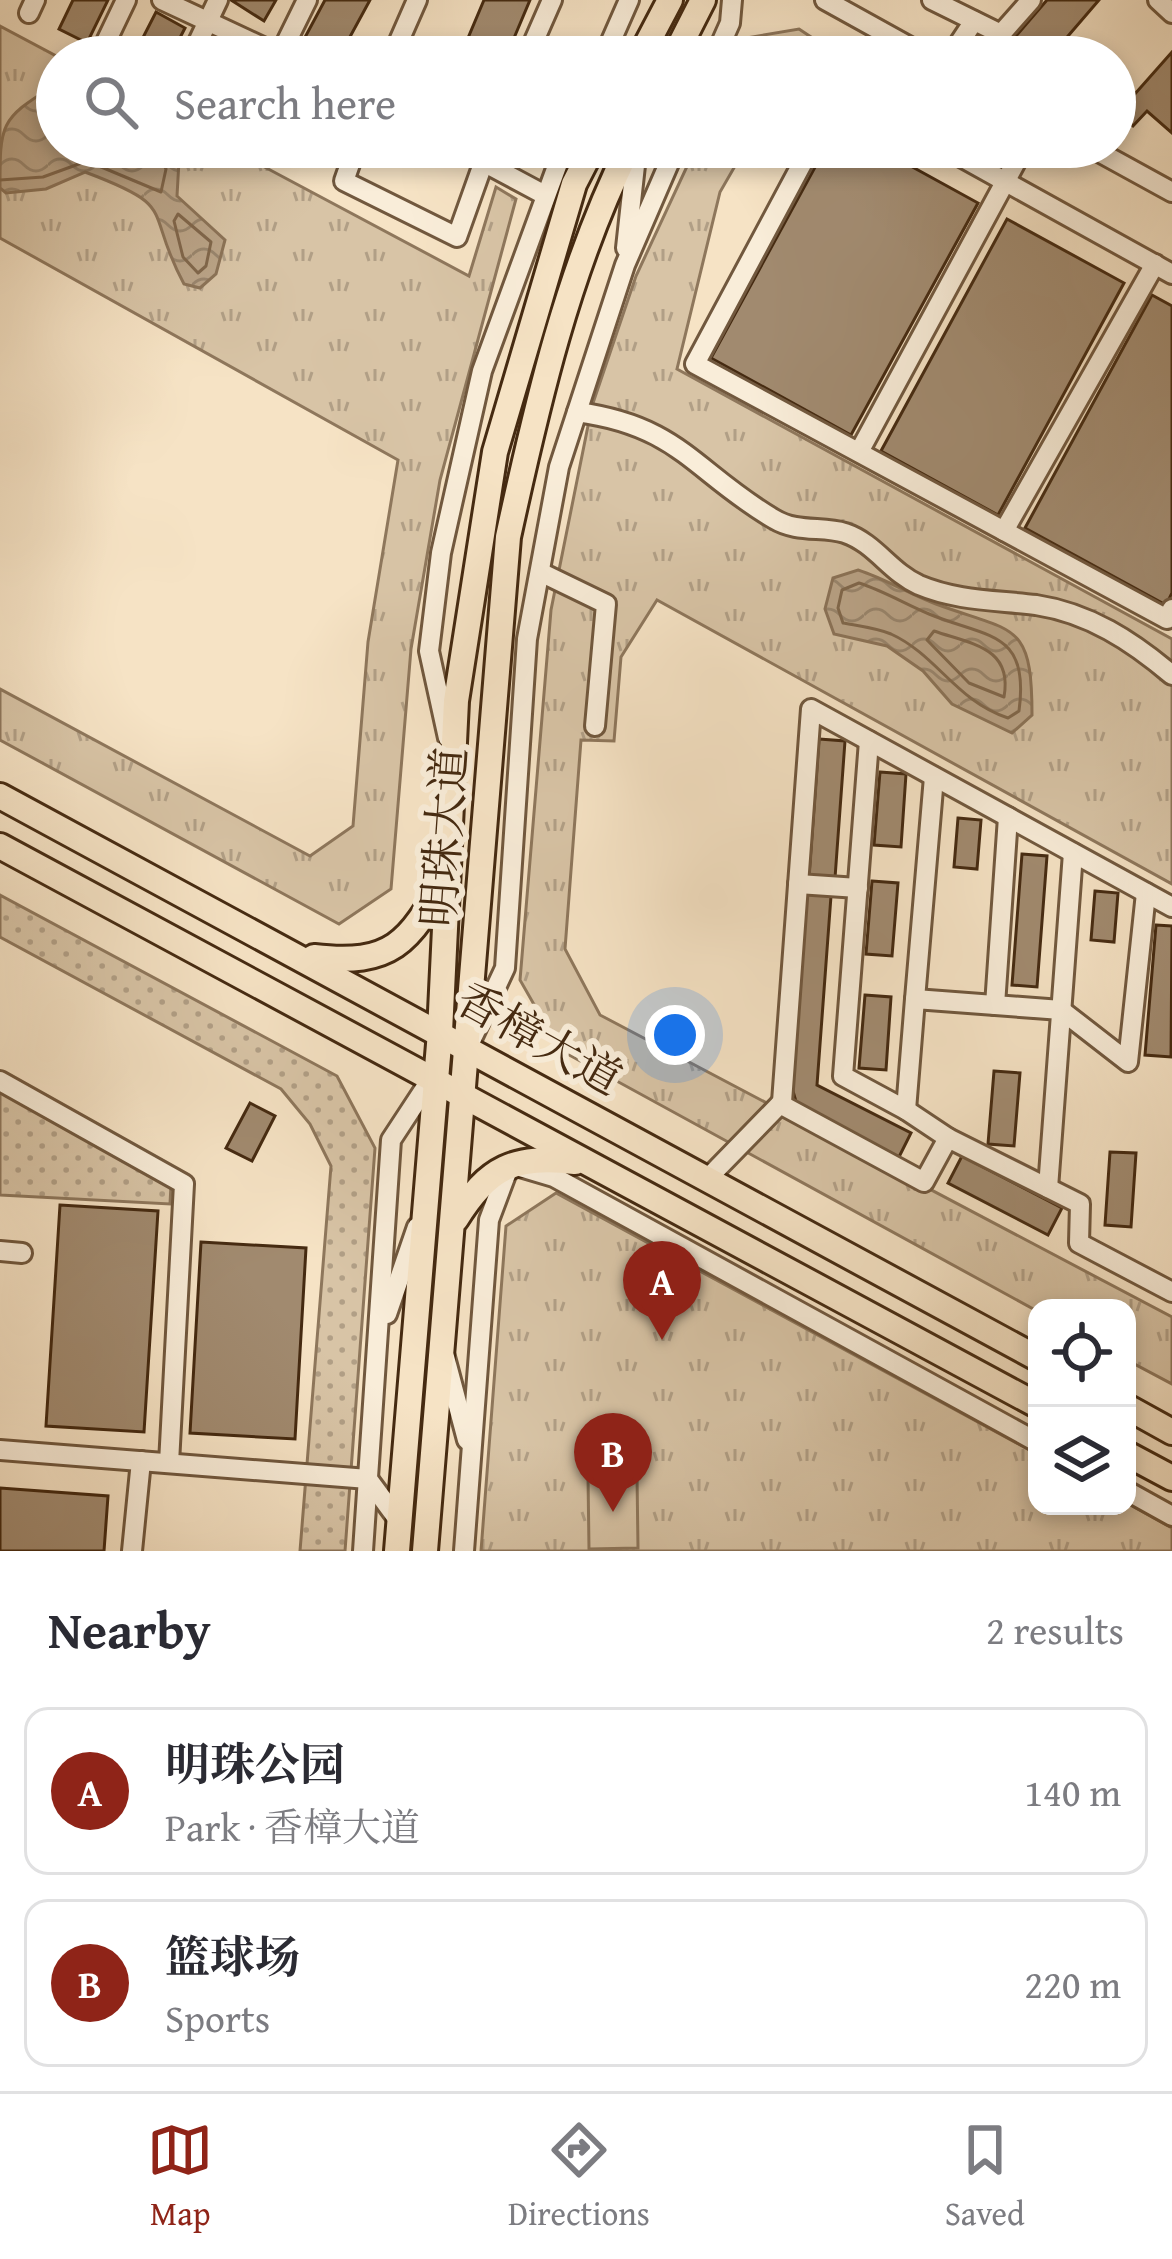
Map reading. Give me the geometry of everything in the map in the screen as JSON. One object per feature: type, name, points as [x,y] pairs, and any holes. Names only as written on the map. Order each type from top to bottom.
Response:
[{"type":"main road","points":[[651,36],[670,0]]},
{"type":"main road","points":[[685,36],[703,0]]},
{"type":"main road","name":"明珠大道","points":[[397,1551],[440,1032],[456,700],[495,452],[582,168]]},
{"type":"main road","name":"明珠大道","points":[[425,1551],[508,537],[532,423],[596,213],[621,168]]},
{"type":"main road","name":"香樟大道","points":[[0,796],[1028,1353]]},
{"type":"main road","name":"香樟大道","points":[[0,846],[1028,1400]]},
{"type":"main road","points":[[299,956],[337,960],[381,954],[416,931],[448,871]]},
{"type":"main road","points":[[452,1226],[478,1182],[510,1164],[548,1159],[591,1164]]},
{"type":"main road","points":[[1136,1412],[1172,1432]]},
{"type":"main road","points":[[1136,1459],[1172,1478]]},
{"type":"street","points":[[109,36],[126,0]]},
{"type":"street","points":[[162,0],[241,36]]},
{"type":"street","points":[[201,36],[218,0]]},
{"type":"street","points":[[290,36],[307,0]]},
{"type":"street","points":[[401,36],[417,0]]},
{"type":"street","points":[[536,36],[552,0]]},
{"type":"street","points":[[613,36],[629,0]]},
{"type":"street","points":[[724,36],[732,0]]},
{"type":"street","points":[[825,0],[890,36]]},
{"type":"street","points":[[932,0],[1001,34],[1031,0]]},
{"type":"street","points":[[1158,0],[1172,13]]},
{"type":"street","points":[[964,36],[974,21]]},
{"type":"street","points":[[349,168],[344,181],[458,237],[481,168]]},
{"type":"street","points":[[506,168],[543,194]]},
{"type":"street","points":[[453,762],[428,651],[441,553],[482,371],[555,168]]},
{"type":"street","points":[[552,174],[557,168]]},
{"type":"street","points":[[625,265],[632,168]]},
{"type":"street","points":[[468,1047],[505,968],[527,639],[559,467],[625,265],[667,168]]},
{"type":"street","points":[[800,168],[695,364],[1167,619],[1172,609]]},
{"type":"street","points":[[982,168],[1164,269],[1004,531]]},
{"type":"street","points":[[859,452],[1013,168]]},
{"type":"street","points":[[1127,168],[1172,193]]},
{"type":"street","points":[[577,412],[650,428],[777,521],[812,532],[842,532],[870,546],[890,568],[917,584],[959,599],[1040,606],[1082,616],[1172,675]]},
{"type":"street","points":[[540,572],[606,604],[595,726]]},
{"type":"street","points":[[708,1178],[780,1104],[811,710],[1172,907]]},
{"type":"street","points":[[869,741],[843,1076],[948,1138],[1080,1204],[1078,1243],[1172,1292]]},
{"type":"street","points":[[906,1110],[934,777]]},
{"type":"street","points":[[995,1005],[1008,818]]},
{"type":"street","points":[[1048,1188],[1073,853]]},
{"type":"street","points":[[798,884],[858,888]]},
{"type":"street","points":[[915,999],[1061,1010],[1127,1062],[1146,893]]},
{"type":"street","points":[[363,1551],[391,1140],[433,1076]]},
{"type":"street","points":[[0,1081],[184,1184],[169,1463]]},
{"type":"street","points":[[780,1104],[924,1182],[948,1138]]},
{"type":"street","points":[[464,1551],[489,1220],[510,1164],[554,1177],[1028,1437]]},
{"type":"street","points":[[378,1340],[422,1211]]},
{"type":"street","points":[[0,1251],[22,1253]]},
{"type":"street","points":[[442,1346],[471,1457]]},
{"type":"street","points":[[0,1450],[368,1479],[399,1522]]},
{"type":"street","points":[[132,1551],[141,1461]]},
{"type":"street","points":[[1136,1496],[1172,1516]]},
{"type":"green space","points":[[0,26],[36,45],[36,168],[266,168],[469,276],[496,187],[516,199],[440,480],[411,649],[391,889],[339,924],[0,740],[0,689],[310,856],[353,826],[368,642],[398,460],[0,238]]},
{"type":"green space","points":[[799,29],[810,36],[758,36]]},
{"type":"green space","points":[[686,168],[734,168],[720,192],[677,369],[1172,639],[1172,884],[657,600],[621,657],[614,741],[581,740],[565,949],[600,1015],[1172,1317],[1172,1384],[1136,1365],[1136,1299],[1028,1299],[1028,1306],[560,1050],[520,980],[551,610],[592,406],[636,276]]},
{"type":"green space","points":[[0,895],[337,1076],[375,1148],[345,1551],[300,1551],[331,1166],[310,1124],[281,1089],[0,937]]},
{"type":"green space","points":[[0,1090],[171,1185],[170,1204],[0,1195]]},
{"type":"green space","points":[[556,1193],[1028,1449],[1028,1515],[1136,1515],[1136,1508],[1172,1528],[1172,1551],[481,1551],[506,1226]]},
{"type":"green space","points":[[637,1475],[638,1548],[589,1549],[588,1476]]},
{"type":"water","points":[[36,98],[36,168],[179,168],[177,196],[225,240],[216,274],[200,288],[184,284],[148,203],[85,172],[46,189],[6,193],[0,188],[3,136],[22,107]]},
{"type":"water","points":[[858,570],[1013,635],[1028,662],[1032,715],[1012,733],[952,704],[923,671],[887,646],[834,634],[825,609],[833,578]]},
{"type":"building","points":[[73,0],[108,0],[90,36],[73,36],[59,29]]},
{"type":"building","points":[[231,0],[276,0],[264,21]]},
{"type":"building","points":[[325,0],[370,0],[350,36],[306,36]]},
{"type":"building","points":[[484,0],[530,0],[515,36],[469,36]]},
{"type":"building","points":[[1047,0],[1099,0],[1068,36],[1016,36]]},
{"type":"building","points":[[156,12],[185,28],[181,36],[144,36]]},
{"type":"building","points":[[1172,52],[1172,133],[1147,111],[1136,123],[1136,93]]},
{"type":"building","points":[[815,168],[914,168],[978,203],[851,435],[711,358]]},
{"type":"building","points":[[1007,219],[1124,283],[998,515],[881,451]]},
{"type":"building","points":[[1152,295],[1172,306],[1172,593],[1166,605],[1025,528]]},
{"type":"building","points":[[819,739],[845,741],[835,878],[809,876]]},
{"type":"building","points":[[880,772],[906,774],[901,847],[874,845]]},
{"type":"building","points":[[958,818],[981,820],[977,869],[954,867]]},
{"type":"building","points":[[1022,854],[1047,856],[1037,987],[1012,985]]},
{"type":"building","points":[[872,881],[898,883],[892,956],[866,954]]},
{"type":"building","points":[[1095,891],[1118,893],[1114,942],[1091,940]]},
{"type":"building","points":[[806,894],[831,896],[817,1085],[911,1133],[899,1157],[797,1105],[790,1081]]},
{"type":"building","points":[[1156,925],[1172,926],[1171,1057],[1145,1055]]},
{"type":"building","points":[[865,995],[891,997],[886,1070],[859,1068]]},
{"type":"building","points":[[994,1071],[1020,1073],[1014,1146],[988,1144]]},
{"type":"building","points":[[250,1103],[275,1116],[252,1161],[226,1148]]},
{"type":"building","points":[[1110,1152],[1136,1153],[1131,1227],[1105,1225]]},
{"type":"building","points":[[962,1156],[1062,1208],[1048,1235],[948,1183]]},
{"type":"building","points":[[60,1205],[158,1211],[144,1432],[46,1426]]},
{"type":"building","points":[[201,1242],[306,1248],[295,1439],[190,1433]]},
{"type":"building","points":[[0,1488],[108,1496],[104,1551],[0,1551]]},
{"type":"place","name":"明珠公园","points":[[662,1340]]},
{"type":"place","name":"篮球场","points":[[613,1512]]}]
